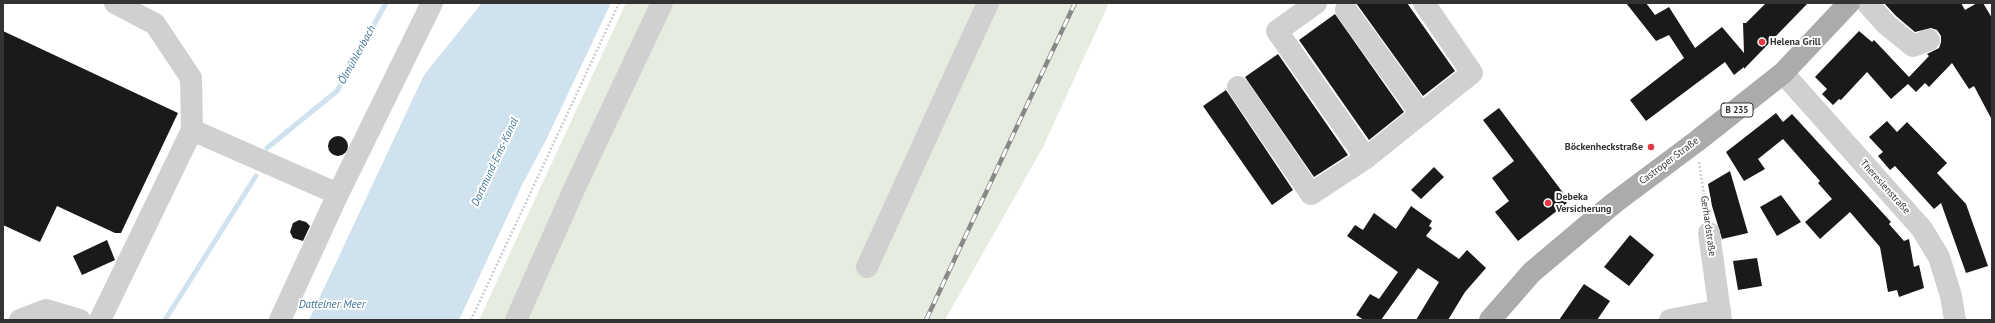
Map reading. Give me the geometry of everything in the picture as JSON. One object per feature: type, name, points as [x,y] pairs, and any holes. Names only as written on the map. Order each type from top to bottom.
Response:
[{"type":"main road","name":"Castroper Straße","points":[[1490,320],[1532,272],[1614,203],[1697,141],[1783,73],[1849,3]]},
{"type":"street","points":[[100,320],[192,130],[191,78],[155,24],[115,3]]},
{"type":"street","points":[[280,320],[338,194],[432,3]]},
{"type":"street","points":[[516,320],[576,185],[662,3]]},
{"type":"street","points":[[867,268],[988,3]]},
{"type":"street","points":[[1316,3],[1277,31],[1366,158]]},
{"type":"street","points":[[1238,87],[1311,194],[1366,158],[1472,73],[1424,3]]},
{"type":"street","points":[[1867,3],[1887,25],[1913,46],[1929,40]]},
{"type":"street","points":[[1346,10],[1421,114]]},
{"type":"street","name":"Theresienstraße","points":[[1783,73],[1922,229],[1939,257],[1955,320]]},
{"type":"street","points":[[192,130],[338,194]]},
{"type":"street","name":"Gerhardstraße","points":[[1670,320],[1721,315],[1709,233]]},
{"type":"street","points":[[20,320],[46,310],[80,320]]},
{"type":"path","points":[[471,320],[619,3]]},
{"type":"path","name":"Gerhardstraße","points":[[1697,141],[1709,233]]},
{"type":"shaded area","points":[[626,3],[1109,3],[1043,147],[945,320],[479,320]]},
{"type":"water","points":[[482,3],[611,3],[546,140],[522,185],[459,320],[309,320],[424,75]]},
{"type":"building","points":[[1356,3],[1407,3],[1455,71],[1423,96]]},
{"type":"building","points":[[1626,3],[1646,3],[1655,15],[1669,7],[1695,48],[1722,27],[1744,53],[1743,23],[1746,23],[1766,3],[1808,3],[1744,69],[1744,67],[1734,75],[1725,62],[1646,121],[1630,100],[1684,58],[1669,35],[1656,41]]},
{"type":"building","points":[[1884,3],[1961,3],[1965,10],[1977,3],[1983,3],[1992,18],[1992,120],[1974,86],[1969,89],[1952,63],[1929,87],[1925,83],[1916,92],[1908,84],[1891,99],[1867,72],[1841,100],[1839,99],[1833,105],[1822,94],[1827,89],[1815,77],[1859,31],[1872,42],[1874,40],[1909,77],[1929,56],[1927,54],[1939,48],[1941,36],[1937,30],[1931,28],[1915,32],[1896,16]]},
{"type":"building","points":[[1335,14],[1404,112],[1369,140],[1299,40]]},
{"type":"building","points":[[3,31],[178,113],[121,233],[115,233],[57,206],[40,242],[3,225]]},
{"type":"building","points":[[1278,54],[1348,155],[1314,177],[1245,77]]},
{"type":"building","points":[[1226,90],[1293,190],[1272,205],[1203,106]]},
{"type":"building","points":[[1499,108],[1564,194],[1561,197],[1567,203],[1518,241],[1495,212],[1509,201],[1492,178],[1514,161],[1483,120]]},
{"type":"building","points":[[1776,113],[1783,122],[1792,114],[1891,222],[1889,224],[1904,241],[1909,239],[1914,267],[1919,265],[1924,288],[1899,297],[1897,290],[1888,292],[1880,247],[1850,212],[1820,239],[1805,222],[1832,199],[1818,183],[1820,181],[1783,139],[1758,159],[1765,169],[1744,181],[1726,152]]},
{"type":"building","points":[[1887,121],[1897,132],[1907,122],[1947,163],[1937,173],[1966,204],[1988,266],[1966,273],[1941,203],[1934,209],[1895,166],[1890,170],[1878,156],[1883,152],[1869,137]]},
{"type":"building","points":[[338,136],[345,139],[348,146],[345,153],[338,156],[331,153],[328,146],[331,139]]},
{"type":"building","points":[[1434,167],[1444,177],[1421,199],[1411,190]]},
{"type":"building","points":[[1730,171],[1748,233],[1722,239],[1712,206],[1708,184]]},
{"type":"building","points":[[1781,195],[1801,222],[1777,236],[1760,207]]},
{"type":"building","points":[[1411,206],[1432,221],[1429,226],[1432,228],[1426,236],[1459,259],[1467,250],[1486,268],[1465,292],[1448,320],[1416,320],[1439,282],[1418,268],[1381,320],[1364,320],[1356,315],[1370,294],[1379,299],[1398,272],[1347,236],[1355,225],[1363,230],[1374,213],[1396,229]]},
{"type":"building","points":[[299,220],[306,222],[310,226],[303,241],[293,238],[290,232],[293,223]]},
{"type":"building","points":[[1630,235],[1654,255],[1629,286],[1604,267]]},
{"type":"building","points":[[107,240],[115,260],[82,275],[73,256]]},
{"type":"building","points":[[1757,258],[1762,286],[1738,290],[1733,261]]},
{"type":"building","points":[[1584,284],[1610,301],[1597,320],[1559,320]]},
{"type":"waterway","name":"Ölmühlenbach","points":[[267,148],[337,91],[386,3]]},
{"type":"waterway","name":"Ölmühlenbach","points":[[165,320],[256,176]]},
{"type":"railway","points":[[926,320],[1075,3]]},
{"type":"place","name":"Helena Grill","points":[[1762,42]]},
{"type":"place","name":"Böckenheckstraße","points":[[1651,147]]},
{"type":"place","name":"Debeka Versicherung","points":[[1548,203]]},
{"type":"water label","name":"Dortmund-Ems-Kanal","points":[[495,162]]},
{"type":"water label","name":"Dattelner Meer","points":[[332,305]]}]
